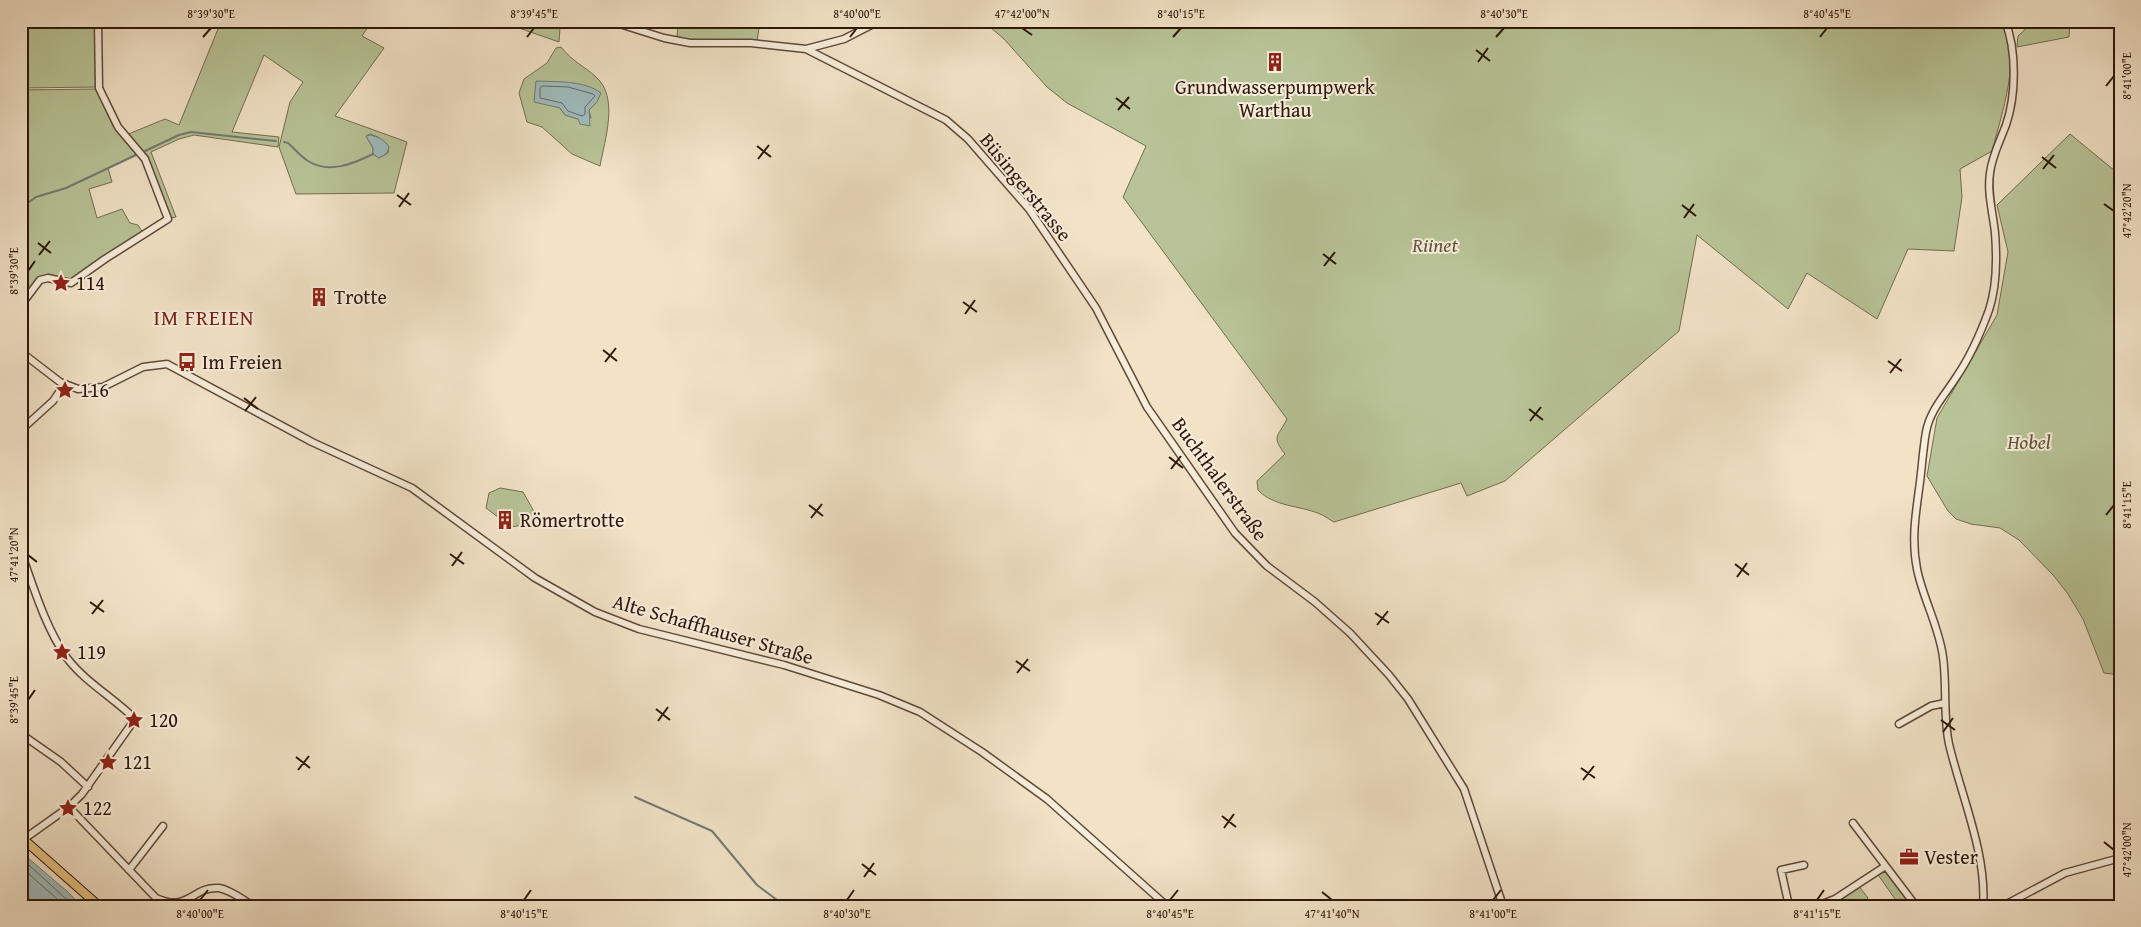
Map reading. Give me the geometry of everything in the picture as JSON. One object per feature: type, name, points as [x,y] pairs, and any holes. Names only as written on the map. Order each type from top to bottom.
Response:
[{"type":"main road","points":[[23,838],[99,906]]},
{"type":"street","points":[[21,305],[40,280],[48,278],[71,283],[105,259],[168,220],[145,159],[118,127],[100,88],[98,21]]},
{"type":"street","points":[[806,49],[844,39],[879,21]]},
{"type":"street","points":[[1983,906],[1983,881],[1978,854],[1949,742],[1945,703],[1944,658],[1939,635],[1917,569],[1913,541],[1926,430],[1932,411],[1958,375],[1984,324],[1994,287],[1995,248],[1990,174],[1992,161],[2012,102],[2013,82],[2011,46],[2005,21]]},
{"type":"street","name":"Büsingerstrasse","points":[[615,22],[664,38],[690,44],[751,43],[806,49],[946,120],[968,139],[1029,209],[1096,308],[1147,406]]},
{"type":"street","points":[[21,352],[64,385],[53,401],[21,430]]},
{"type":"street","name":"Alte Schaffhauser Straße","points":[[64,385],[78,389],[103,387],[143,368],[167,364],[312,442],[412,488],[535,578],[595,612],[639,629],[755,656],[801,670],[879,695],[920,712],[982,752],[1047,799],[1167,906]]},
{"type":"street","name":"Buchthalerstraße","points":[[1147,406],[1218,510],[1253,553],[1334,618],[1368,652],[1408,699],[1464,789],[1503,906]]},
{"type":"street","points":[[21,552],[37,597],[67,658],[135,719],[88,787],[69,808],[23,838]]},
{"type":"street","points":[[1899,724],[1931,706],[1945,703]]},
{"type":"street","points":[[21,734],[61,762],[88,787]]},
{"type":"street","points":[[69,808],[156,898],[168,904],[180,902],[204,891],[217,888],[231,892],[254,906]]},
{"type":"street","points":[[1853,823],[1884,867],[1916,906]]},
{"type":"street","points":[[129,870],[163,826]]},
{"type":"street","points":[[2004,906],[2065,873],[2120,858]]},
{"type":"street","points":[[1789,906],[1781,870],[1804,865]]},
{"type":"street","points":[[1817,906],[1836,899],[1884,867]]},
{"type":"street","points":[[1836,899],[1842,906]]},
{"type":"green space","points":[[21,21],[95,21],[98,87],[21,88]]},
{"type":"green space","points":[[218,21],[372,21],[362,36],[384,48],[335,116],[407,142],[394,193],[296,194],[279,147],[290,102],[303,82],[264,55],[232,132],[279,137],[278,147],[194,135],[179,139],[151,152],[176,217],[170,218],[145,154],[126,135],[165,119],[179,125],[220,24]],"holes":[[[370,134],[378,137],[389,147],[388,153],[379,158],[373,154],[373,148],[366,136]]]},
{"type":"green space","points":[[499,21],[542,21],[560,28],[559,42]]},
{"type":"green space","points":[[678,21],[760,21],[757,42],[690,42],[677,39]]},
{"type":"green space","name":"Riinet","points":[[983,21],[2004,21],[2009,36],[2011,52],[2005,103],[1992,151],[1960,169],[1962,197],[1954,251],[1908,249],[1877,319],[1807,273],[1788,309],[1697,235],[1679,331],[1505,481],[1467,496],[1461,483],[1334,522],[1312,511],[1271,500],[1258,490],[1257,481],[1285,454],[1278,443],[1277,437],[1287,419],[1123,197],[1146,146],[1067,103],[1047,87],[1004,39]]},
{"type":"green space","points":[[2022,21],[2070,21],[2069,37],[2017,47],[2018,36],[2031,24]]},
{"type":"green space","points":[[561,47],[603,85],[609,107],[607,131],[600,166],[572,154],[542,127],[527,122],[519,93],[524,79],[547,63],[556,48]],"holes":[[[597,102],[589,110],[591,118],[578,119],[565,115],[560,108]]]},
{"type":"green space","points":[[99,89],[115,126],[139,153],[108,168],[112,182],[89,189],[97,218],[122,209],[130,223],[138,225],[143,233],[72,280],[39,278],[21,302],[21,90]]},
{"type":"green space","name":"Hobel","points":[[2070,134],[2120,175],[2120,675],[2104,673],[2083,619],[2068,594],[2054,576],[2019,540],[2000,528],[1971,524],[1956,519],[1948,511],[1927,476],[1937,418],[1997,315],[2008,252],[1997,205]]},
{"type":"green space","points":[[500,488],[523,492],[536,515],[530,524],[511,527],[486,508],[489,493]]},
{"type":"green space","points":[[1884,867],[1916,906],[1900,906],[1876,872]]},
{"type":"green space","points":[[1858,885],[1868,898],[1860,906],[1844,906],[1840,898]]},
{"type":"water","points":[[536,81],[578,84],[601,93],[597,102],[589,110],[590,126],[580,124],[578,119],[565,115],[560,108],[534,102]]},
{"type":"water","points":[[370,135],[385,142],[389,147],[387,153],[379,158],[373,154],[373,148],[366,136]]},
{"type":"water","points":[[21,852],[69,893],[81,906],[21,906]]},
{"type":"waterway","points":[[145,151],[179,135],[191,132],[276,141]]},
{"type":"waterway","points":[[284,142],[288,143],[308,161],[324,167],[349,164],[373,154]]},
{"type":"waterway","points":[[22,207],[36,197],[66,188],[136,155]]},
{"type":"waterway","points":[[635,797],[712,831],[757,885],[777,900]]},
{"type":"waterway","points":[[782,903],[791,906]]},
{"type":"place","name":"Grundwasserpumpwerk Warthau","points":[[1275,62]]},
{"type":"place","name":"114","points":[[61,283]]},
{"type":"place","name":"Trotte","points":[[319,297]]},
{"type":"place","name":"Im Freien","points":[[187,362]]},
{"type":"place","name":"116","points":[[65,390]]},
{"type":"place","name":"Römertrotte","points":[[505,520]]},
{"type":"place","name":"119","points":[[62,652]]},
{"type":"place","name":"120","points":[[134,720]]},
{"type":"place","name":"121","points":[[108,762]]},
{"type":"place","name":"122","points":[[68,808]]},
{"type":"place","name":"Vester","points":[[1909,857]]},
{"type":"district","name":"IM FREIEN","points":[[204,318]]}]
